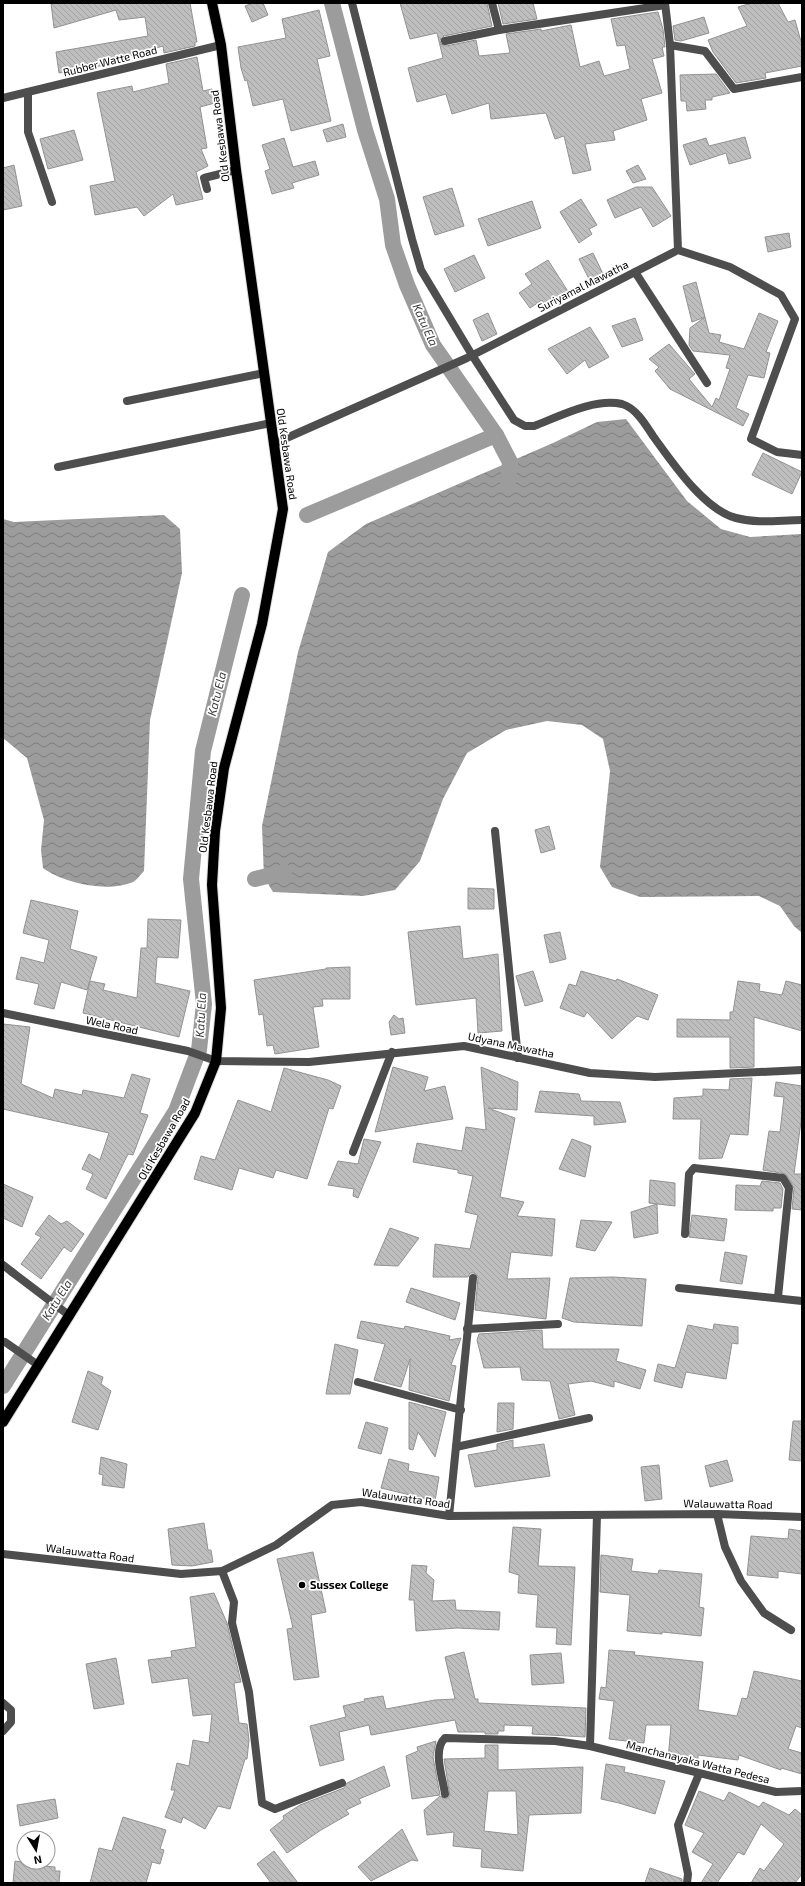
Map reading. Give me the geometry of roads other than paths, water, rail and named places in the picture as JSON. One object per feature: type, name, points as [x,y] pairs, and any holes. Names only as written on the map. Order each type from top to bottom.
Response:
[{"type":"main road","name":"Old Kesbawa Road","points":[[3,1422],[195,1113],[211,1059],[221,1008],[212,885],[215,831],[224,768],[262,624],[283,509],[236,170],[221,45],[212,3]]},
{"type":"street","points":[[352,3],[421,270],[470,357],[514,420],[520,424],[534,426],[593,405],[623,405],[641,418],[680,473],[708,503],[734,518],[759,522],[802,520]]},
{"type":"street","points":[[492,3],[499,30]]},
{"type":"street","points":[[445,41],[499,30],[665,4],[670,44],[678,250],[730,267],[781,295],[795,319],[750,439],[777,452],[802,455]]},
{"type":"street","points":[[670,44],[705,52],[734,90],[802,77]]},
{"type":"street","name":"Rubber Watte Road","points":[[3,98],[221,45]]},
{"type":"street","points":[[28,92],[28,132],[52,202]]},
{"type":"street","points":[[207,189],[204,178],[236,170]]},
{"type":"street","name":"Suriyamal Mawatha","points":[[273,444],[470,357],[678,250]]},
{"type":"street","points":[[635,272],[706,383]]},
{"type":"street","points":[[126,401],[264,373]]},
{"type":"street","points":[[58,467],[271,423]]},
{"type":"street","points":[[495,831],[518,1058]]},
{"type":"street","name":"Wela Road","points":[[3,1013],[188,1051],[211,1059]]},
{"type":"street","name":"Udyana Mawatha","points":[[211,1059],[309,1062],[392,1052],[464,1046],[590,1073],[655,1077],[802,1070]]},
{"type":"street","points":[[353,1152],[392,1052]]},
{"type":"street","points":[[684,1234],[689,1174],[694,1168],[782,1178],[789,1188],[778,1298]]},
{"type":"street","points":[[3,1265],[70,1316]]},
{"type":"street","points":[[449,1516],[461,1410],[467,1329],[473,1278]]},
{"type":"street","points":[[679,1288],[802,1301]]},
{"type":"street","points":[[467,1329],[558,1324]]},
{"type":"street","points":[[6,1342],[38,1365]]},
{"type":"street","points":[[358,1382],[461,1410]]},
{"type":"street","points":[[456,1447],[590,1418]]},
{"type":"street","name":"Walauwatta Road","points":[[3,1554],[181,1574],[222,1572],[276,1545],[332,1505],[361,1502],[449,1516],[717,1514],[802,1517]]},
{"type":"street","points":[[717,1514],[725,1547],[742,1581],[764,1613],[791,1630]]},
{"type":"street","points":[[590,1746],[597,1515]]},
{"type":"street","points":[[222,1572],[234,1602],[232,1623],[249,1692],[262,1803],[275,1808],[342,1783]]},
{"type":"street","points":[[3,1703],[11,1710],[11,1722],[3,1731]]},
{"type":"street","name":"Manchanayaka Watta Pedesa","points":[[445,1794],[438,1751],[440,1742],[445,1738],[555,1741],[590,1746],[776,1792],[802,1791]]},
{"type":"street","points":[[687,1883],[688,1874],[678,1825],[699,1774]]},
{"type":"water","points":[[626,419],[687,501],[721,529],[750,537],[802,534],[802,933],[794,926],[780,906],[759,896],[640,897],[612,887],[600,867],[610,771],[603,739],[582,725],[547,721],[506,730],[467,753],[443,799],[420,861],[395,890],[363,896],[273,892],[264,877],[262,826],[298,652],[328,552],[366,524],[553,443],[597,422]]},
{"type":"water","points":[[164,515],[180,529],[182,573],[150,720],[144,871],[133,882],[123,885],[111,887],[86,885],[62,878],[43,868],[41,850],[44,820],[27,758],[3,738],[3,519],[14,522]]},
{"type":"waterway","name":"Katu Ela","points":[[307,515],[496,435],[433,345],[407,285],[393,245],[387,199],[365,130],[332,3]]},
{"type":"waterway","points":[[496,435],[510,462],[508,483]]},
{"type":"waterway","name":"Katu Ela","points":[[3,1386],[176,1111],[199,1050],[204,1004],[191,879],[203,751],[242,595]]},
{"type":"waterway","points":[[255,879],[284,872]]},
{"type":"place","name":"Sussex College","points":[[302,1585]]}]
